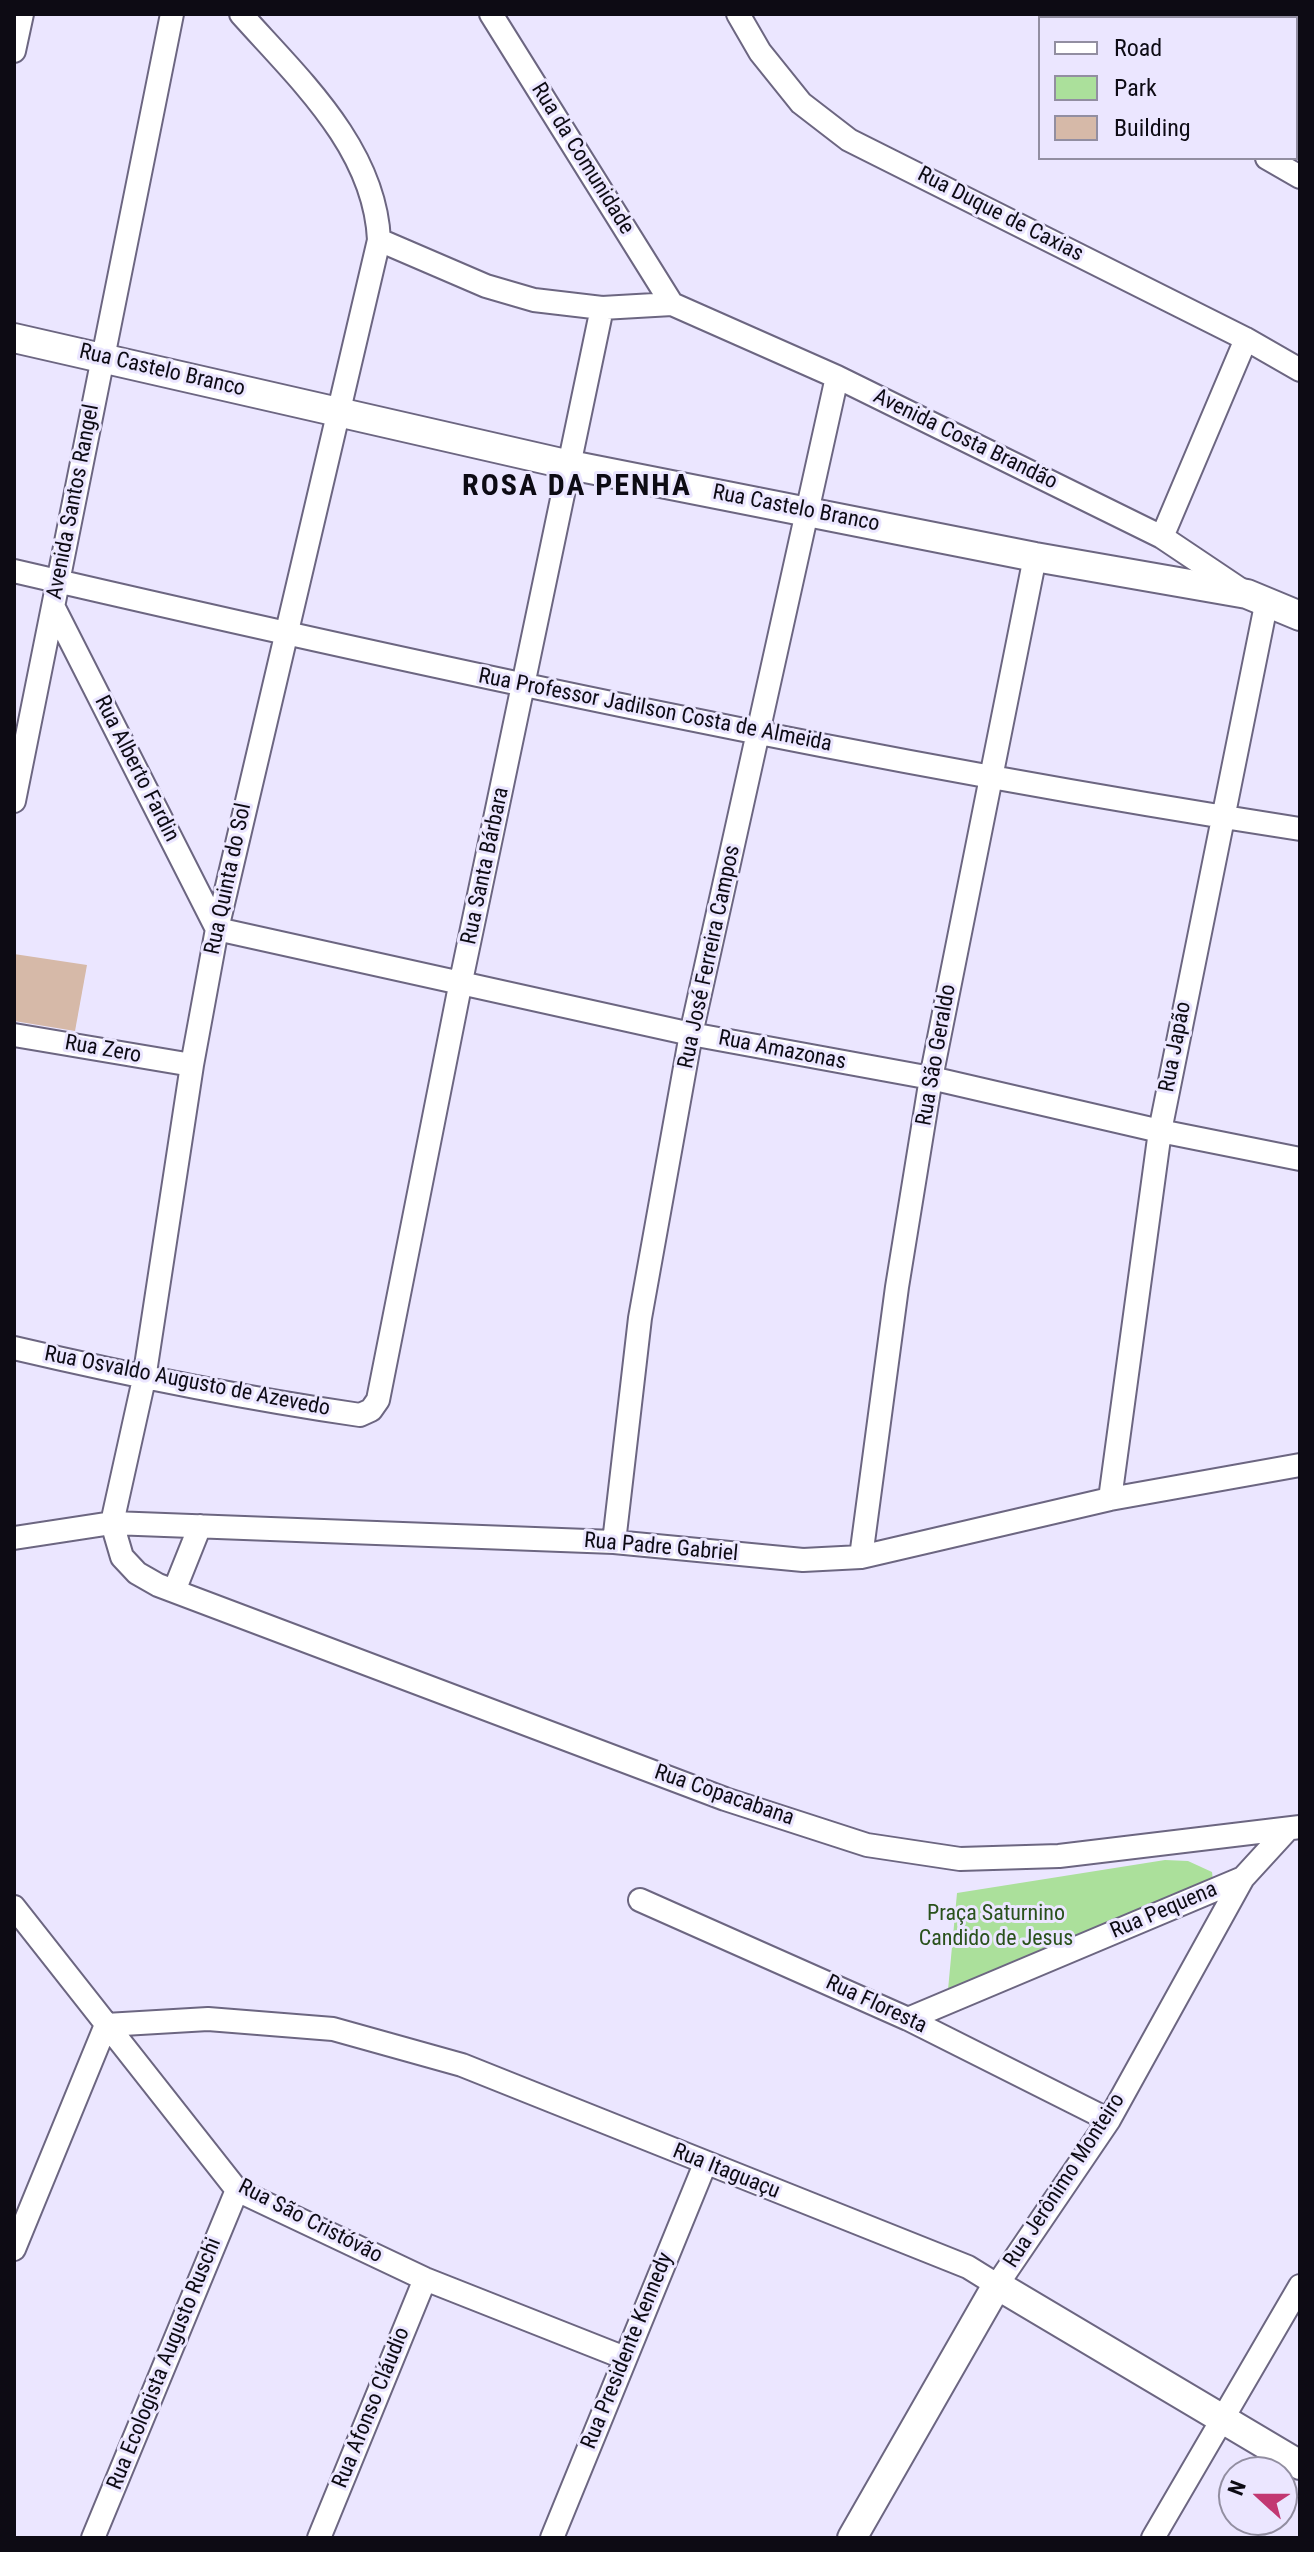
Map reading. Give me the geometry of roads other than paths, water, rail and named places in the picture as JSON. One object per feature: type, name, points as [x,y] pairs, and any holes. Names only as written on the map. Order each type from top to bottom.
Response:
[{"type":"street","points":[[14,51],[22,14]]},
{"type":"street","name":"Avenida Santos Rangel","points":[[14,801],[172,14]]},
{"type":"street","points":[[241,14],[321,104],[364,173],[377,208],[379,240],[486,286],[534,300],[602,308],[672,304]]},
{"type":"street","name":"Rua da Comunidade","points":[[491,14],[672,304]]},
{"type":"street","name":"Rua Duque de Caxias","points":[[738,14],[760,52],[801,103],[849,140],[1246,339],[1300,370]]},
{"type":"street","points":[[1270,160],[1300,177]]},
{"type":"street","name":"Rua Quinta do Sol","points":[[112,1523],[144,1379],[192,1065],[217,929],[336,412],[379,240]]},
{"type":"street","name":"Avenida Costa Brandão","points":[[672,304],[837,377],[1162,537],[1257,597]]},
{"type":"street","name":"Rua Santa Bárbara","points":[[360,1415],[371,1410],[378,1400],[461,981],[602,308]]},
{"type":"street","name":"Rua Castelo Branco","points":[[14,338],[570,465],[1035,557],[1257,597],[1299,612]]},
{"type":"street","points":[[1162,537],[1246,339]]},
{"type":"street","name":"Rua José Ferreira Campos","points":[[614,1542],[640,1318],[691,1034],[837,377]]},
{"type":"street","name":"Rua São Geraldo","points":[[861,1557],[897,1287],[931,1078],[989,775],[1035,557]]},
{"type":"street","name":"Rua Professor Jadilson Costa de Almeida","points":[[14,571],[284,634],[760,734],[1300,829]]},
{"type":"street","name":"Rua Japão","points":[[1110,1499],[1160,1131],[1222,817],[1257,597]]},
{"type":"street","name":"Rua Alberto Fardin","points":[[54,608],[217,929]]},
{"type":"street","name":"Rua Amazonas","points":[[217,929],[691,1034],[931,1078],[1160,1131],[1300,1159]]},
{"type":"street","name":"Rua Zero","points":[[14,1035],[192,1065]]},
{"type":"street","name":"Rua Osvaldo Augusto de Azevedo","points":[[14,1348],[144,1379],[360,1415]]},
{"type":"street","name":"Rua Padre Gabriel","points":[[14,1538],[112,1523],[614,1542],[803,1560],[861,1557],[1110,1499],[1300,1465]]},
{"type":"street","name":"Rua Copacabana","points":[[112,1523],[122,1557],[137,1573],[174,1591],[725,1799],[867,1845],[960,1859],[1045,1857],[1294,1829]]},
{"type":"street","points":[[174,1591],[200,1526]]},
{"type":"street","name":"Rua Jerônimo Monteiro","points":[[852,2538],[997,2285],[1109,2120],[1243,1878],[1294,1829]]},
{"type":"street","name":"Rua Pequena","points":[[908,2019],[1243,1878]]},
{"type":"street","name":"Rua Floresta","points":[[640,1900],[908,2019],[1109,2120]]},
{"type":"street","name":"Rua São Cristóvão","points":[[14,1907],[237,2190],[425,2279],[625,2358]]},
{"type":"street","name":"Rua Itaguaçu","points":[[106,2025],[208,2019],[333,2029],[462,2065],[968,2267],[1226,2418],[1300,2465]]},
{"type":"street","points":[[14,2249],[106,2025]]},
{"type":"street","name":"Rua Presidente Kennedy","points":[[552,2538],[705,2164]]},
{"type":"street","name":"Rua Ecologista Augusto Ruschi","points":[[93,2538],[237,2190]]},
{"type":"street","name":"Rua Afonso Cláudio","points":[[319,2538],[425,2279]]},
{"type":"street","points":[[1153,2538],[1226,2418],[1300,2286]]},
{"type":"district","name":"ROSA DA PENHA","points":[[577,487]]},
{"type":"park label","name":"Praça Saturnino Candido de Jesus","points":[[996,1926]]}]
